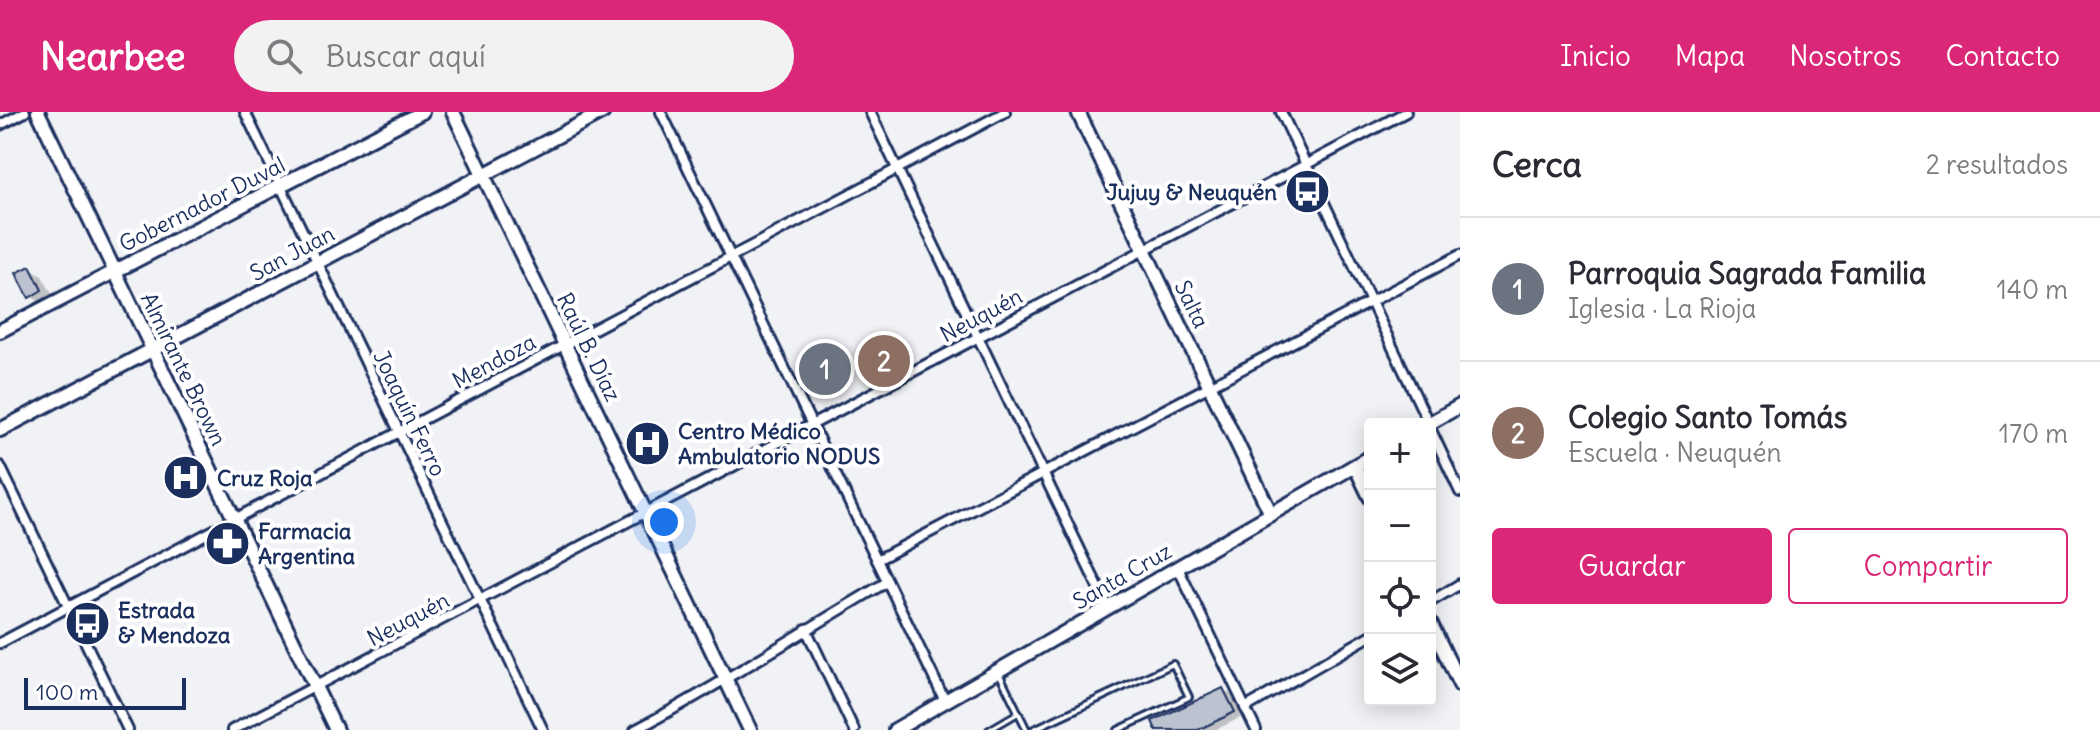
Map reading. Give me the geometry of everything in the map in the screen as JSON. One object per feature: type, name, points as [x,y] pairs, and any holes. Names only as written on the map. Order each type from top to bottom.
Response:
[{"type":"street","points":[[0,125],[25,112]]},
{"type":"street","name":"Almirante Brown","points":[[38,112],[336,730]]},
{"type":"street","name":"Joaquín Ferro","points":[[245,112],[543,730]]},
{"type":"street","name":"Gobernador Duval","points":[[0,331],[422,112]]},
{"type":"street","name":"Raúl B. Díaz","points":[[453,112],[750,730]]},
{"type":"street","name":"San Juan","points":[[0,430],[603,112]]},
{"type":"street","points":[[661,112],[945,701]]},
{"type":"street","points":[[870,112],[1108,608]]},
{"type":"street","name":"Mendoza","points":[[0,643],[1005,112]]},
{"type":"street","name":"Salta","points":[[1078,112],[1271,514]]},
{"type":"street","points":[[1281,112],[1426,418]]},
{"type":"street","name":"Neuquén","points":[[232,730],[1406,112]]},
{"type":"street","points":[[877,560],[1460,255]]},
{"type":"street","points":[[1436,421],[1460,406]]},
{"type":"street","points":[[1436,440],[1460,492]]},
{"type":"street","name":"Santa Cruz","points":[[895,730],[1364,461]]},
{"type":"street","points":[[0,466],[128,730]]},
{"type":"street","points":[[1355,466],[1367,490]]},
{"type":"street","points":[[1178,568],[1256,730]]},
{"type":"street","points":[[635,730],[887,582]]},
{"type":"street","points":[[1436,598],[1460,584]]},
{"type":"street","points":[[806,629],[854,730]]},
{"type":"street","points":[[1436,634],[1460,685]]},
{"type":"street","points":[[1245,708],[1364,639]]},
{"type":"lane","points":[[998,671],[1018,713],[1030,730],[1173,664],[1189,697],[1118,730]]},
{"type":"lane","points":[[989,730],[1018,713]]},
{"type":"building","points":[[30,266],[42,290],[29,298],[16,273]]},
{"type":"building","points":[[1223,688],[1235,712],[1198,730],[1156,730],[1152,721]]},
{"type":"place","name":"Jujuy & Neuquén","points":[[1308,192]]},
{"type":"place","name":"Colegio Santo Tomás","points":[[884,361]]},
{"type":"place","name":"Parroquia Sagrada Familia","points":[[825,369]]},
{"type":"place","name":"Centro Médico Ambulatorio NODUS","points":[[647,444]]},
{"type":"place","name":"Cruz Roja","points":[[186,478]]},
{"type":"place","name":"Farmacia Argentina","points":[[227,544]]},
{"type":"place","name":"Estrada & Mendoza","points":[[87,623]]}]
